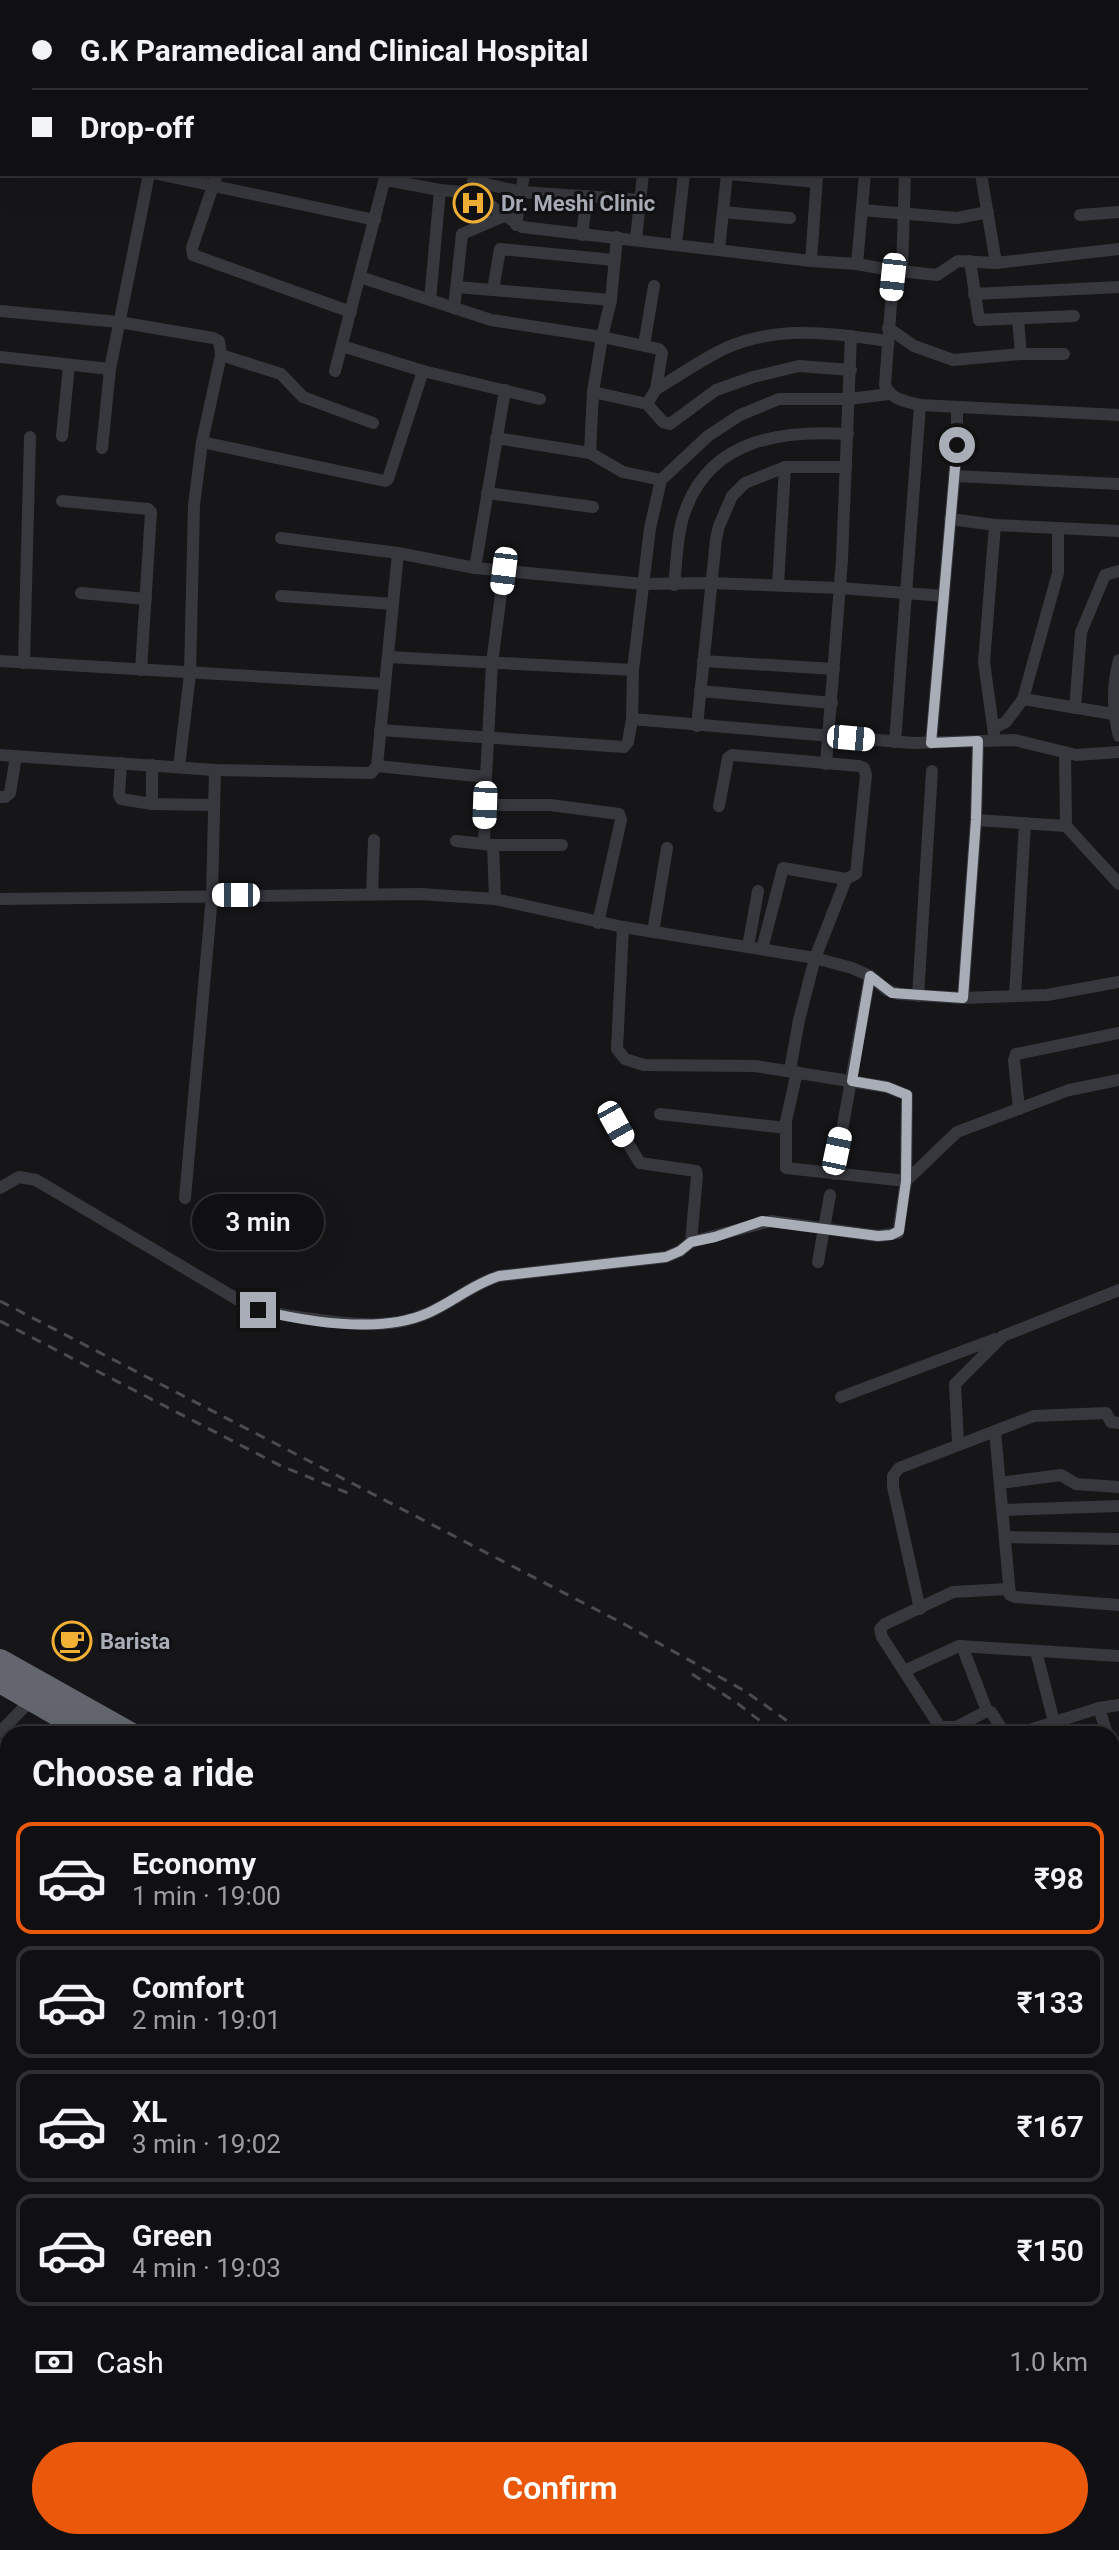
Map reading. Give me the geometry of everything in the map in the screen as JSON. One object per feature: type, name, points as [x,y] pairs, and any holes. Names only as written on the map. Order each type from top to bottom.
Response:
[{"type":"highway","points":[[0,1661],[116,1726]]},
{"type":"highway","points":[[0,1681],[78,1726]]},
{"type":"street","points":[[102,448],[110,369],[149,176]]},
{"type":"street","points":[[177,176],[215,180],[375,220]]},
{"type":"street","points":[[516,225],[524,176]]},
{"type":"street","points":[[636,239],[643,176]]},
{"type":"street","points":[[676,244],[684,176]]},
{"type":"street","points":[[719,249],[727,176]]},
{"type":"street","points":[[772,176],[816,178],[811,261]]},
{"type":"street","points":[[857,264],[865,176]]},
{"type":"street","points":[[889,394],[885,385],[888,334],[893,277],[904,214],[905,176]]},
{"type":"street","points":[[981,176],[996,263]]},
{"type":"street","points":[[335,371],[386,177],[440,190],[473,183],[522,192],[640,200]]},
{"type":"street","points":[[215,180],[192,248],[193,255],[351,312]]},
{"type":"street","points":[[473,183],[516,225],[896,271],[937,275],[955,263],[996,263],[1119,249]]},
{"type":"street","points":[[430,300],[440,190]]},
{"type":"street","points":[[582,235],[587,196]]},
{"type":"street","points":[[862,210],[957,218],[988,212]]},
{"type":"street","points":[[723,212],[790,218]]},
{"type":"street","points":[[1080,215],[1119,212]]},
{"type":"street","points":[[454,308],[462,234],[504,216]]},
{"type":"street","points":[[590,453],[593,392],[611,300],[617,237]]},
{"type":"street","points":[[493,290],[500,249],[614,260]]},
{"type":"street","points":[[970,261],[979,320],[1074,316]]},
{"type":"street","points":[[360,277],[491,320],[659,349],[662,353],[656,389],[647,404]]},
{"type":"street","points":[[644,345],[654,286]]},
{"type":"street","points":[[457,287],[611,300]]},
{"type":"street","points":[[974,294],[1119,287]]},
{"type":"street","points":[[0,311],[119,322],[219,341],[221,355],[202,442],[194,505],[190,674],[179,767]]},
{"type":"street","points":[[1018,319],[1021,354]]},
{"type":"street","points":[[656,389],[724,349],[788,333],[888,334],[953,360],[1064,354]]},
{"type":"street","points":[[826,764],[840,588],[851,336]]},
{"type":"street","points":[[342,346],[423,371],[540,399]]},
{"type":"street","points":[[221,355],[281,374],[303,397],[373,423]]},
{"type":"street","points":[[0,357],[110,369]]},
{"type":"street","points":[[62,436],[69,365]]},
{"type":"street","points":[[593,392],[647,404],[663,422],[670,424],[716,390],[753,377],[799,366],[851,370]]},
{"type":"street","points":[[202,442],[385,481],[423,371]]},
{"type":"street","points":[[475,568],[505,390]]},
{"type":"street","points":[[380,730],[624,747],[628,742],[632,719],[633,670],[650,528],[661,480],[708,436],[740,415],[779,399],[849,399],[889,394],[920,405],[1119,415]]},
{"type":"street","points":[[895,742],[920,405]]},
{"type":"street","points":[[931,743],[957,407]]},
{"type":"street","points":[[674,585],[685,509],[704,476],[730,454],[762,439],[810,432],[848,434]]},
{"type":"street","points":[[24,663],[30,437]]},
{"type":"street","points":[[496,438],[590,453],[623,472],[661,480]]},
{"type":"street","points":[[697,726],[710,583],[719,526],[732,496],[745,483],[785,467],[846,467]]},
{"type":"street","points":[[778,585],[785,467]]},
{"type":"street","points":[[954,476],[1119,484]]},
{"type":"street","points":[[487,493],[593,507]]},
{"type":"street","points":[[62,501],[150,510],[141,670]]},
{"type":"street","points":[[950,519],[995,525],[1119,531]]},
{"type":"street","points":[[995,525],[984,662],[995,734]]},
{"type":"street","points":[[632,719],[895,742],[978,741],[995,734],[1023,699],[1058,573],[1058,528]]},
{"type":"street","points":[[281,538],[398,553],[475,568],[643,584],[778,585],[944,596]]},
{"type":"street","points":[[0,755],[215,770],[371,773],[377,766],[398,553]]},
{"type":"street","points":[[495,899],[485,805],[492,663],[504,571]]},
{"type":"street","points":[[1075,708],[1081,632],[1105,575],[1119,571]]},
{"type":"street","points":[[81,593],[146,599]]},
{"type":"street","points":[[281,596],[393,604]]},
{"type":"street","points":[[388,657],[633,670]]},
{"type":"street","points":[[1119,660],[1115,674],[1113,714],[1119,736]]},
{"type":"street","points":[[0,661],[385,684]]},
{"type":"street","points":[[703,661],[834,669]]},
{"type":"street","points":[[700,691],[832,703]]},
{"type":"street","points":[[1023,699],[1113,714]]},
{"type":"street","points":[[995,734],[1076,755],[1119,752]]},
{"type":"street","points":[[963,998],[976,820],[978,741]]},
{"type":"street","points":[[1065,752],[1066,826],[1119,884]]},
{"type":"street","points":[[719,806],[728,758],[732,755],[864,768],[866,775],[856,874],[846,879],[783,868],[762,949]]},
{"type":"street","points":[[0,797],[10,793],[16,756]]},
{"type":"street","points":[[121,763],[120,798],[152,804],[214,805]]},
{"type":"street","points":[[152,765],[152,804]]},
{"type":"street","points":[[377,766],[486,777]]},
{"type":"street","points":[[185,1198],[212,896],[215,770]]},
{"type":"street","points":[[918,996],[932,771]]},
{"type":"street","points":[[485,805],[550,805],[619,814],[621,820],[598,923]]},
{"type":"street","points":[[976,820],[1066,826]]},
{"type":"street","points":[[1015,995],[1025,823]]},
{"type":"street","points":[[372,894],[374,840]]},
{"type":"street","points":[[456,841],[488,845],[562,845]]},
{"type":"street","points":[[653,932],[667,848]]},
{"type":"street","points":[[846,879],[815,958],[799,1020],[786,1128],[786,1168],[906,1181],[957,1132],[1069,1090],[1119,1080]]},
{"type":"street","points":[[748,947],[758,891]]},
{"type":"street","points":[[0,899],[372,894],[495,899],[598,923],[815,958],[870,976],[892,993],[963,998],[1047,995],[1119,982]]},
{"type":"street","points":[[0,1188],[19,1177],[36,1180],[247,1305],[274,1313],[360,1325],[405,1321],[499,1276],[666,1257],[691,1242],[762,1221],[878,1236],[896,1234],[900,1229],[906,1181],[907,1095],[887,1087],[794,1071],[755,1066],[644,1065],[621,1056],[617,1049],[617,1036],[623,927]]},
{"type":"street","points":[[834,1174],[870,976]]},
{"type":"street","points":[[1019,1109],[1016,1054],[1119,1033]]},
{"type":"street","points":[[660,1114],[786,1128]]},
{"type":"street","points":[[616,1124],[638,1163],[696,1171],[691,1242]]},
{"type":"street","points":[[818,1262],[830,1195]]},
{"type":"street","points":[[841,1397],[1119,1290]]},
{"type":"street","points":[[958,1443],[954,1397],[956,1381],[1003,1336]]},
{"type":"street","points":[[920,1609],[893,1487],[893,1476],[899,1468],[1038,1415],[1106,1413],[1111,1422],[1119,1423]]},
{"type":"street","points":[[995,1431],[1010,1595],[1119,1605]]},
{"type":"street","points":[[1000,1483],[1061,1475],[1076,1484],[1119,1487]]},
{"type":"street","points":[[1003,1510],[1119,1506]]},
{"type":"street","points":[[1006,1537],[1119,1539]]},
{"type":"street","points":[[939,1726],[882,1637],[880,1629],[953,1592],[1008,1589]]},
{"type":"street","points":[[904,1671],[962,1646],[1119,1656]]},
{"type":"street","points":[[962,1646],[987,1711],[1000,1726]]},
{"type":"street","points":[[1036,1651],[1054,1722]]},
{"type":"street","points":[[6,1726],[32,1699]]},
{"type":"street","points":[[1042,1726],[1119,1705]]},
{"type":"street","points":[[1099,1708],[1105,1726]]},
{"type":"street","points":[[958,1726],[987,1711]]},
{"type":"railway","points":[[0,1301],[624,1624],[745,1691],[795,1726]]},
{"type":"railway","points":[[0,1321],[281,1466],[353,1495]]},
{"type":"railway","points":[[692,1674],[767,1726]]},
{"type":"place","name":"Dr. Meshi Clinic","points":[[473,203]]},
{"type":"place","name":"Barista","points":[[72,1641]]},
{"type":"route","points":[[258,1310],[360,1325],[389,1324],[429,1312],[499,1276],[666,1257],[674,1255],[691,1242],[762,1221],[878,1236],[899,1231],[906,1181],[908,1098],[905,1092],[852,1081],[870,976],[892,993],[963,998],[976,820],[978,741],[931,743],[957,445]]}]
